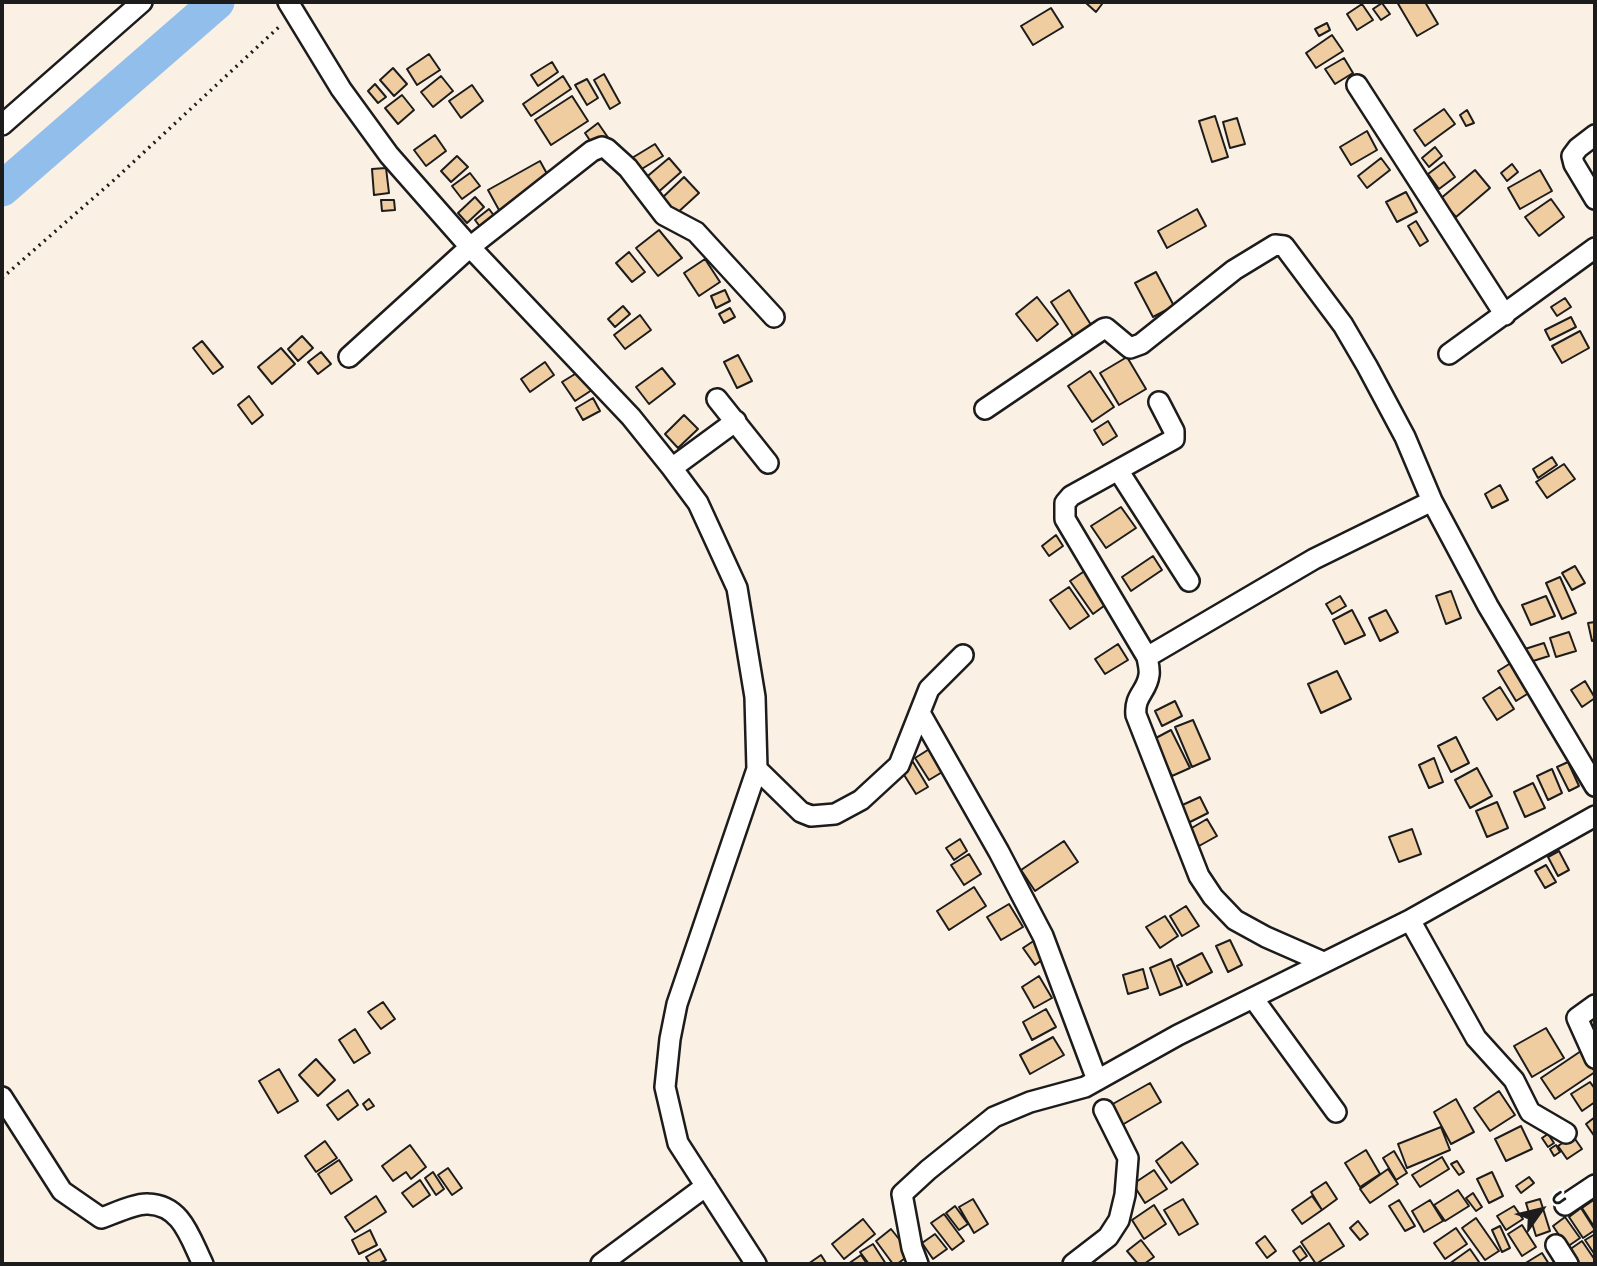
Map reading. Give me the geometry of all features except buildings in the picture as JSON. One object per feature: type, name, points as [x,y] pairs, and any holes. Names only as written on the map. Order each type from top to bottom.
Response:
[{"type":"street","points":[[2,125],[142,2]]},
{"type":"street","points":[[291,6],[341,89],[389,155],[470,247],[631,417],[672,468],[698,503],[737,588],[755,697],[757,769],[677,1004],[665,1087],[678,1143],[756,1264]]},
{"type":"street","points":[[1357,85],[1505,315]]},
{"type":"street","points":[[1595,135],[1577,148],[1572,156],[1595,199]]},
{"type":"street","points":[[349,357],[470,247],[592,151],[602,147],[628,168],[663,215],[696,232],[774,317]]},
{"type":"street","points":[[985,409],[1103,329],[1106,328],[1130,348],[1141,344],[1234,271],[1280,244],[1292,256],[1349,335],[1405,437],[1432,501],[1488,606],[1595,786]]},
{"type":"street","points":[[1449,354],[1595,248]]},
{"type":"street","points":[[717,399],[768,463]]},
{"type":"street","points":[[1159,402],[1174,431],[1174,439],[1071,496],[1065,503],[1065,519],[1147,657],[1150,673],[1146,685],[1136,699],[1136,715],[1199,876],[1222,908],[1235,920],[1323,962]]},
{"type":"street","points":[[672,468],[736,421]]},
{"type":"street","points":[[1118,470],[1189,581]]},
{"type":"street","points":[[1147,657],[1314,559],[1432,501]]},
{"type":"street","points":[[757,769],[801,812],[811,816],[835,814],[861,800],[899,765],[929,690],[963,655]]},
{"type":"street","points":[[920,713],[1043,936],[1097,1080]]},
{"type":"street","points":[[918,1264],[912,1248],[902,1194],[994,1117],[1030,1102],[1085,1087],[1178,1035],[1410,920],[1595,816]]},
{"type":"street","points":[[1410,920],[1476,1038],[1514,1080],[1530,1112],[1566,1133]]},
{"type":"street","points":[[1253,998],[1336,1112]]},
{"type":"street","points":[[1595,1005],[1577,1018],[1595,1058]]},
{"type":"street","points":[[2,1097],[62,1191],[101,1218],[146,1203],[172,1209],[187,1229],[203,1264]]},
{"type":"street","points":[[1073,1264],[1108,1237],[1119,1220],[1125,1195],[1128,1158],[1104,1110]]},
{"type":"street","points":[[1564,1205],[1595,1185]]},
{"type":"street","points":[[601,1264],[706,1186]]},
{"type":"street","points":[[1556,1245],[1568,1264]]},
{"type":"path","points":[[2,278],[114,180],[291,6]]},
{"type":"waterway","points":[[2,189],[217,2]]}]
